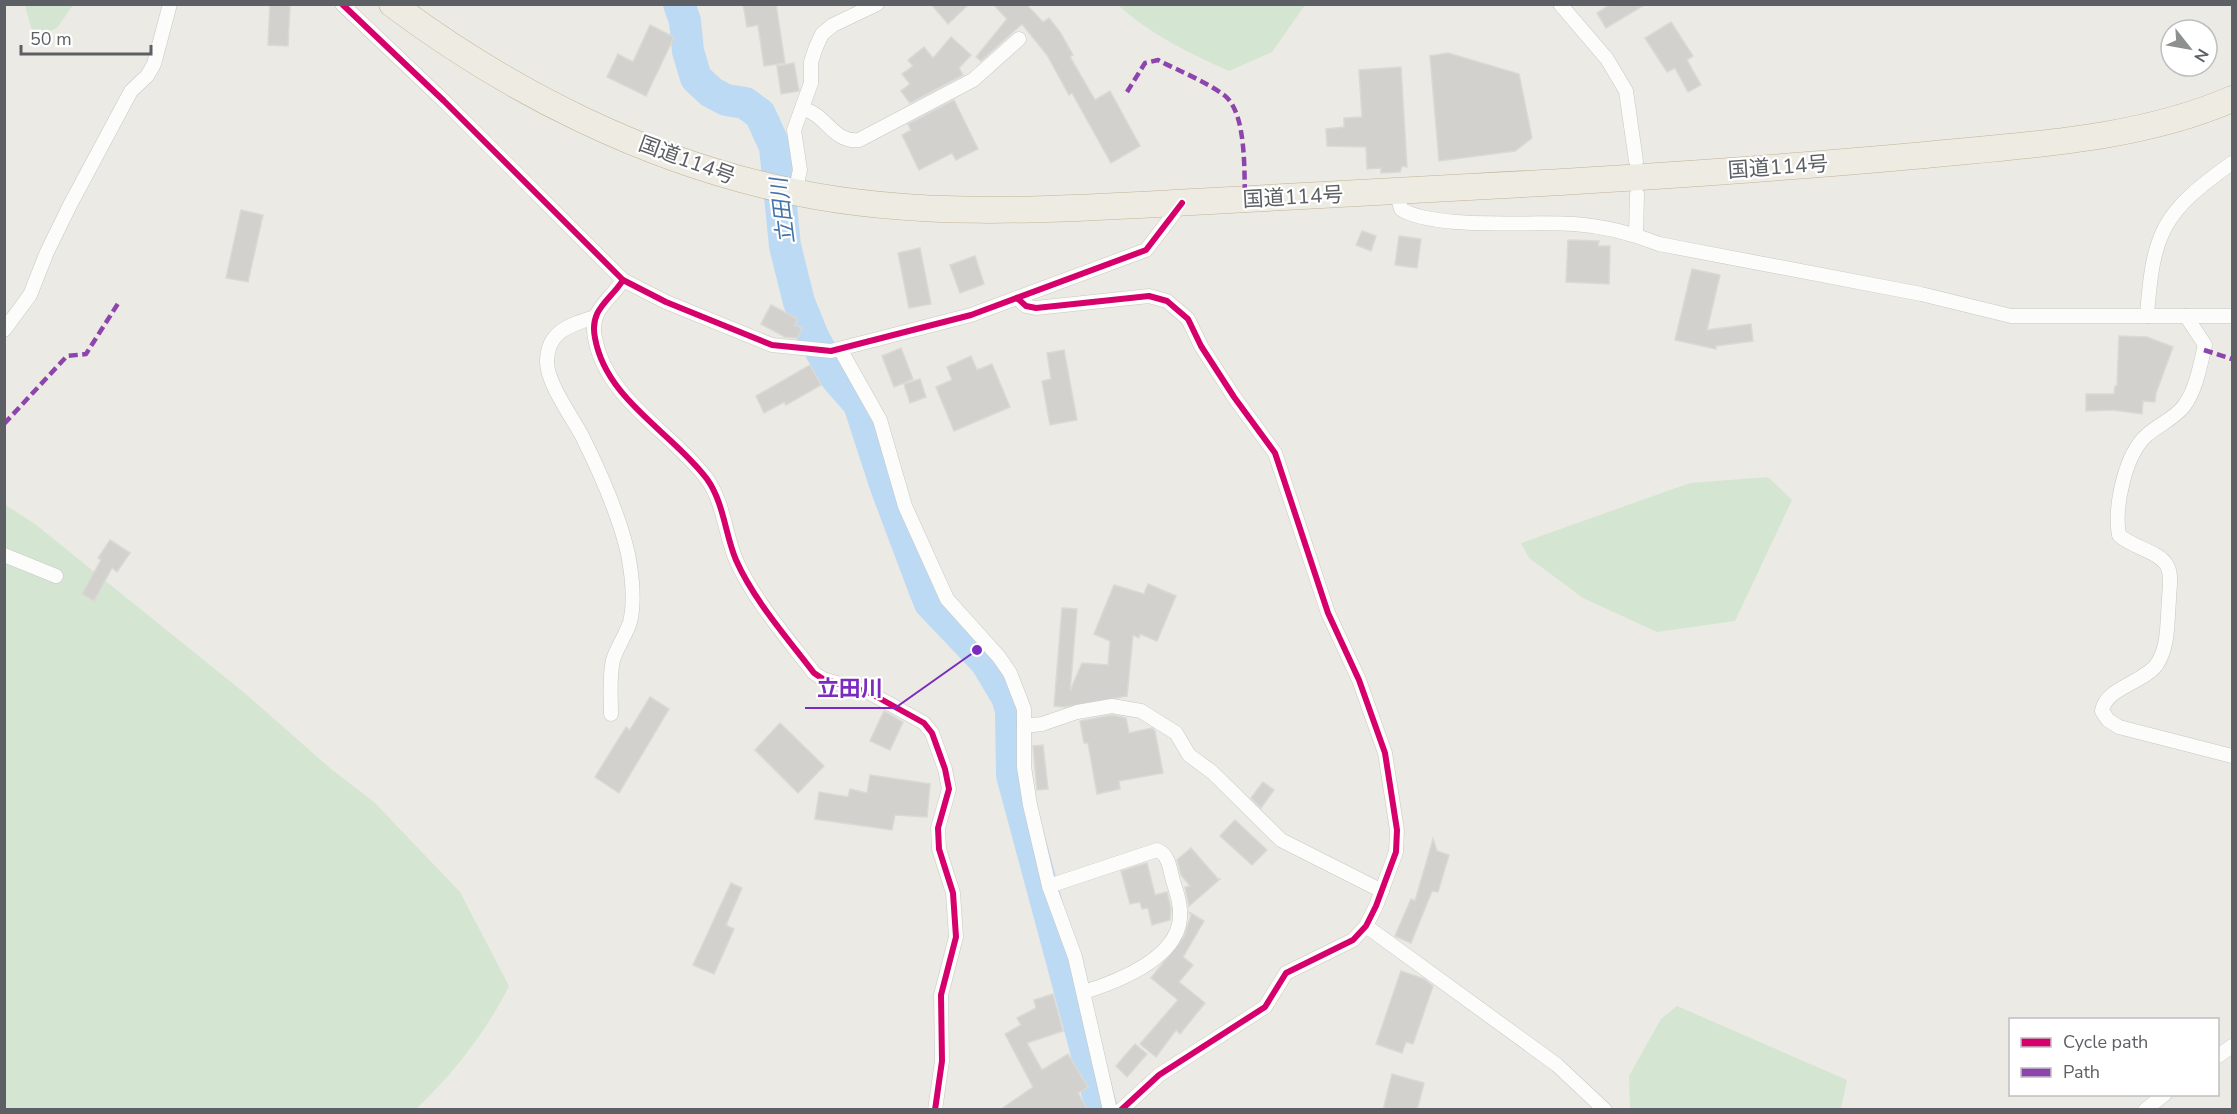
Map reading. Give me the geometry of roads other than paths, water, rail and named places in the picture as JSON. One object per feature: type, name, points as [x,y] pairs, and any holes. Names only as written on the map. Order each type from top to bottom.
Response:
[{"type":"highway","name":"国道114号","points":[[392,4],[522,89],[583,120],[656,151],[749,182],[795,193],[912,207],[1025,210],[1618,179],[2055,143],[2134,129],[2232,99]]},
{"type":"street","points":[[4,330],[30,295],[60,223],[131,91],[154,64],[170,4]]},
{"type":"street","points":[[342,4],[444,101],[623,280],[688,312],[772,345],[802,350],[840,349],[971,315],[1146,250],[1182,203]]},
{"type":"street","points":[[795,193],[800,170],[794,130],[812,83],[811,62],[822,34],[833,25],[877,4]]},
{"type":"street","points":[[1560,4],[1607,59],[1623,86],[1630,106],[1636,161]]},
{"type":"street","points":[[803,109],[818,114],[841,138],[849,141],[859,140],[973,80],[1019,39]]},
{"type":"street","points":[[2147,316],[2154,254],[2166,225],[2194,190],[2232,163]]},
{"type":"street","points":[[1396,191],[1401,209],[1419,216],[1468,222],[1574,224],[1636,235],[1659,244],[1921,294],[2012,316],[2232,316]]},
{"type":"street","points":[[1636,235],[1637,194]]},
{"type":"street","points":[[623,280],[599,307],[595,317],[595,339],[612,379],[623,394],[673,441],[708,481],[744,577],[814,673],[823,680],[870,693],[924,723],[932,733],[949,789],[938,828],[939,849],[953,893],[956,937],[941,995],[942,1045],[935,1110]]},
{"type":"street","points":[[1017,298],[1026,306],[1036,308],[1149,296],[1167,301],[1188,319],[1201,346],[1234,397],[1275,453],[1328,613],[1359,680],[1385,753],[1396,830],[1396,852],[1382,891],[1366,926],[1353,940],[1286,973],[1265,1007],[1159,1075],[1122,1110]]},
{"type":"street","points":[[2186,316],[2205,345],[2192,394],[2181,410],[2143,439],[2132,459],[2117,506],[2120,535],[2136,548],[2161,558],[2168,566],[2170,579],[2165,643],[2157,665],[2136,682],[2108,699],[2102,711],[2108,720],[2119,727],[2232,756]]},
{"type":"street","points":[[595,317],[561,329],[549,348],[547,365],[591,454],[613,508],[628,555],[632,602],[630,623],[613,660],[610,679],[611,714]]},
{"type":"street","points":[[840,349],[880,420],[905,506],[946,599],[999,657],[1010,673],[1024,709],[1024,767],[1049,886],[1075,957],[1110,1110]]},
{"type":"street","points":[[4,555],[56,576]]},
{"type":"street","points":[[1024,726],[1042,724],[1077,712],[1112,706],[1141,711],[1176,734],[1189,755],[1212,772],[1281,840],[1382,891]]},
{"type":"street","points":[[1049,886],[1157,850],[1167,857],[1179,900],[1180,918],[1170,942],[1144,966],[1123,979],[1084,992]]},
{"type":"street","points":[[1366,926],[1557,1065],[1605,1110]]},
{"type":"street","points":[[2219,1055],[2232,1046]]},
{"type":"street","points":[[2145,1110],[2164,1096]]},
{"type":"waterway","name":"立田川","points":[[679,4],[685,21],[688,51],[696,78],[711,92],[726,100],[745,103],[760,114],[775,147],[785,246],[799,302],[814,339],[837,379],[859,404],[886,487],[930,603],[986,662],[1007,697],[1011,710],[1012,775],[1102,1110]]},
{"type":"place","name":"立田川","points":[[977,650]]}]
